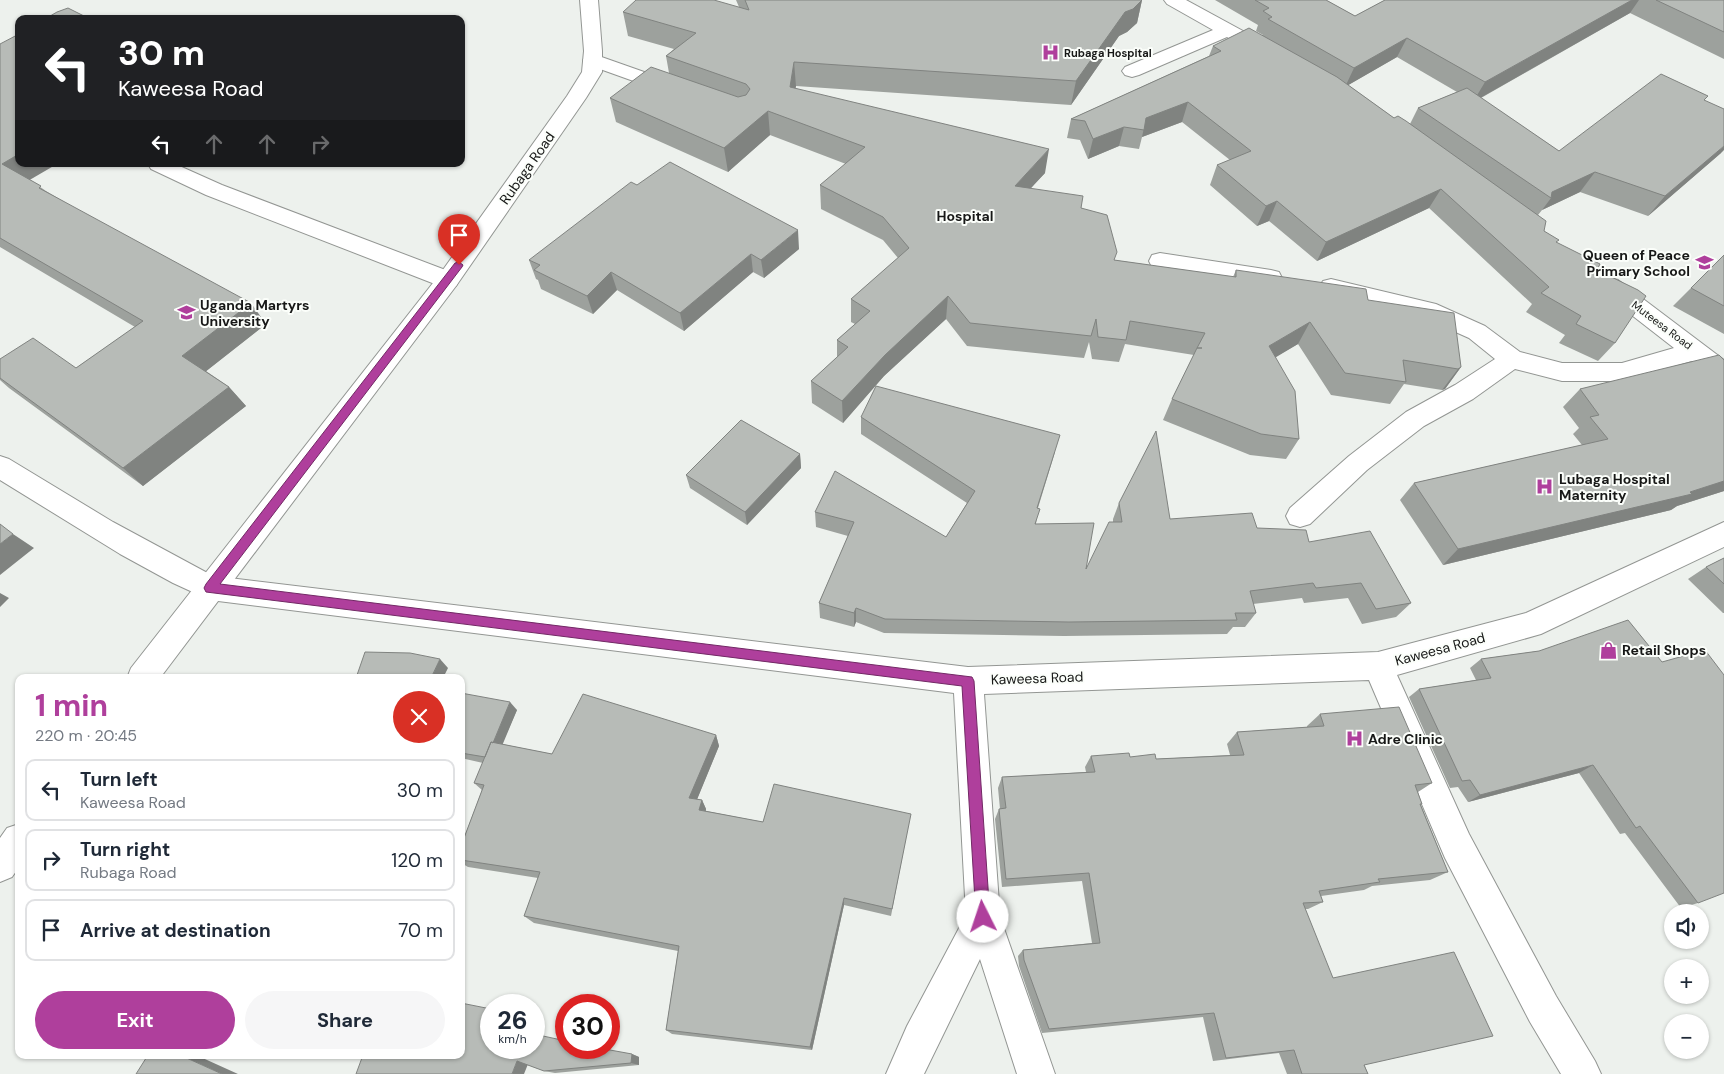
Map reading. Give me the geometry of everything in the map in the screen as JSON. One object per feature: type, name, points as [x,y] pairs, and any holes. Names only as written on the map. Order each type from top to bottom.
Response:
[{"type":"street","name":"Rubaga Road","points":[[145,674],[448,280],[576,98],[592,72],[589,0]]},
{"type":"street","points":[[1173,0],[1287,62]]},
{"type":"street","points":[[1132,71],[1228,30]]},
{"type":"street","points":[[593,60],[695,96]]},
{"type":"street","points":[[164,167],[214,190],[448,280]]},
{"type":"street","points":[[1160,261],[1303,282],[1428,310],[1477,332],[1512,359],[1562,372],[1622,372],[1696,351]]},
{"type":"street","name":"Muteesa Road","points":[[1591,271],[1724,372]]},
{"type":"street","points":[[1300,516],[1358,463],[1415,419],[1464,392],[1512,359]]},
{"type":"street","name":"Kaweesa Road","points":[[0,467],[90,524],[163,565],[210,588],[968,681],[1378,666],[1531,625],[1724,534]]},
{"type":"street","points":[[1378,666],[1457,846],[1544,1009],[1582,1074]]},
{"type":"street","points":[[968,681],[983,917],[1036,1074]]},
{"type":"street","points":[[0,865],[15,845]]},
{"type":"street","points":[[905,1074],[920,1039],[983,917]]},
{"type":"building","points":[[636,0],[714,0],[749,10],[745,0],[1142,0],[1133,9],[1125,12],[1076,81],[794,62],[790,87],[1049,149],[1015,186],[1083,196],[1081,208],[1107,215],[1117,252],[1114,260],[1236,277],[1236,270],[1366,289],[1368,300],[1454,313],[1461,367],[1458,369],[1403,360],[1406,382],[1345,373],[1310,322],[1269,346],[1295,391],[1299,439],[1261,434],[1172,399],[1205,333],[1130,321],[1126,340],[1098,337],[1096,319],[1091,336],[970,323],[948,296],[885,355],[842,401],[811,381],[848,347],[837,340],[870,311],[851,299],[909,248],[883,217],[820,185],[865,147],[768,111],[724,148],[610,98],[651,67],[738,97],[746,95],[750,89],[746,84],[666,56],[696,33],[623,12]]},
{"type":"building","points":[[1255,0],[1326,0],[1355,16],[1385,0],[1632,0],[1485,82],[1407,38],[1354,68],[1268,19],[1272,17],[1263,11],[1269,8]]},
{"type":"building","points":[[1656,0],[1724,0],[1724,32]]},
{"type":"building","points":[[68,8],[82,15],[52,15]]},
{"type":"building","points":[[1249,28],[1337,77],[1394,118],[1398,116],[1406,121],[1546,221],[1544,231],[1559,240],[1556,242],[1600,264],[1597,270],[1638,290],[1646,296],[1615,343],[1576,324],[1581,316],[1541,293],[1549,287],[1441,189],[1326,242],[1277,201],[1266,206],[1217,165],[1251,151],[1188,102],[1146,118],[1144,130],[1124,127],[1093,139],[1085,121],[1071,119],[1221,51],[1213,46]]},
{"type":"building","points":[[15,36],[15,156],[2,164],[41,186],[39,188],[251,303],[182,356],[229,387],[123,468],[0,378],[0,359],[33,338],[76,368],[143,321],[0,238],[0,44]]},
{"type":"building","points":[[1661,74],[1708,96],[1704,100],[1724,109],[1724,146],[1665,196],[1595,172],[1552,192],[1551,198],[1418,108],[1467,88],[1559,151]]},
{"type":"building","points":[[670,162],[798,230],[761,260],[751,254],[680,313],[611,272],[587,296],[534,270],[540,265],[529,260],[631,182],[637,185]]},
{"type":"building","points":[[1724,255],[1724,306],[1691,288]]},
{"type":"building","points":[[1719,355],[1724,360],[1724,481],[1690,492],[1692,494],[1458,549],[1414,483],[1608,439],[1590,417],[1599,415],[1580,389]]},
{"type":"building","points":[[876,386],[1060,435],[1037,508],[1040,509],[1035,524],[1094,523],[1086,569],[1109,522],[1122,522],[1119,503],[1156,431],[1170,519],[1252,513],[1257,528],[1306,530],[1309,542],[1370,531],[1411,603],[1376,609],[1361,583],[1316,588],[1313,583],[1250,591],[1256,613],[1235,613],[1237,620],[1069,622],[885,619],[856,608],[854,613],[819,603],[854,522],[815,512],[835,471],[946,537],[975,491],[861,417]]},
{"type":"building","points":[[741,420],[800,454],[745,512],[686,475]]},
{"type":"building","points":[[0,524],[13,534],[0,544]]},
{"type":"building","points":[[1724,558],[1724,584],[1706,567]]},
{"type":"building","points":[[1628,620],[1662,662],[1705,650],[1724,675],[1724,893],[1698,903],[1640,826],[1636,828],[1593,765],[1480,795],[1470,780],[1462,781],[1419,689],[1491,678],[1481,659],[1539,651]]},
{"type":"building","points":[[365,652],[410,653],[440,659],[433,674],[357,674]]},
{"type":"building","points":[[465,694],[510,702],[485,757],[465,754]]},
{"type":"building","points":[[583,694],[716,735],[689,798],[702,800],[699,810],[763,822],[774,784],[911,814],[892,909],[844,898],[810,1047],[666,1030],[679,946],[524,916],[540,872],[465,861],[465,835],[484,785],[474,783],[491,742],[552,754]]},
{"type":"building","points":[[1399,707],[1432,783],[1415,785],[1422,804],[1420,804],[1448,872],[1378,879],[1380,882],[1319,891],[1323,902],[1303,903],[1333,978],[1454,952],[1493,1036],[1364,1065],[1368,1074],[1302,1074],[1294,1050],[1226,1058],[1214,1013],[1049,1029],[1024,960],[1023,950],[1100,943],[1089,873],[1006,879],[999,809],[1006,808],[1002,777],[1095,772],[1091,756],[1129,753],[1130,757],[1155,754],[1156,759],[1244,755],[1237,732],[1324,726],[1320,714]]},
{"type":"building","points":[[465,1004],[480,1007],[480,1059],[545,1059],[545,1036],[555,1039],[555,1059],[620,1059],[620,1052],[632,1054],[631,1063],[544,1071],[517,1061],[512,1074],[356,1074],[362,1059],[465,1059]]},
{"type":"building","points":[[145,1059],[189,1059],[222,1074],[136,1074]]},
{"type":"place","name":"Rubaga Hospital","points":[[1050,53]]},
{"type":"place","name":"Queen of Peace Primary School","points":[[1704,263]]},
{"type":"place","name":"Uganda Martyrs University","points":[[186,313]]},
{"type":"place","name":"Lubaga Hospital Maternity","points":[[1545,487]]},
{"type":"place","name":"Retail Shops","points":[[1608,650]]},
{"type":"place","name":"Adre Clinic","points":[[1354,739]]},
{"type":"district","name":"Hospital","points":[[965,216]]},
{"type":"route","points":[[459,265],[210,588],[968,681],[983,917]]}]
